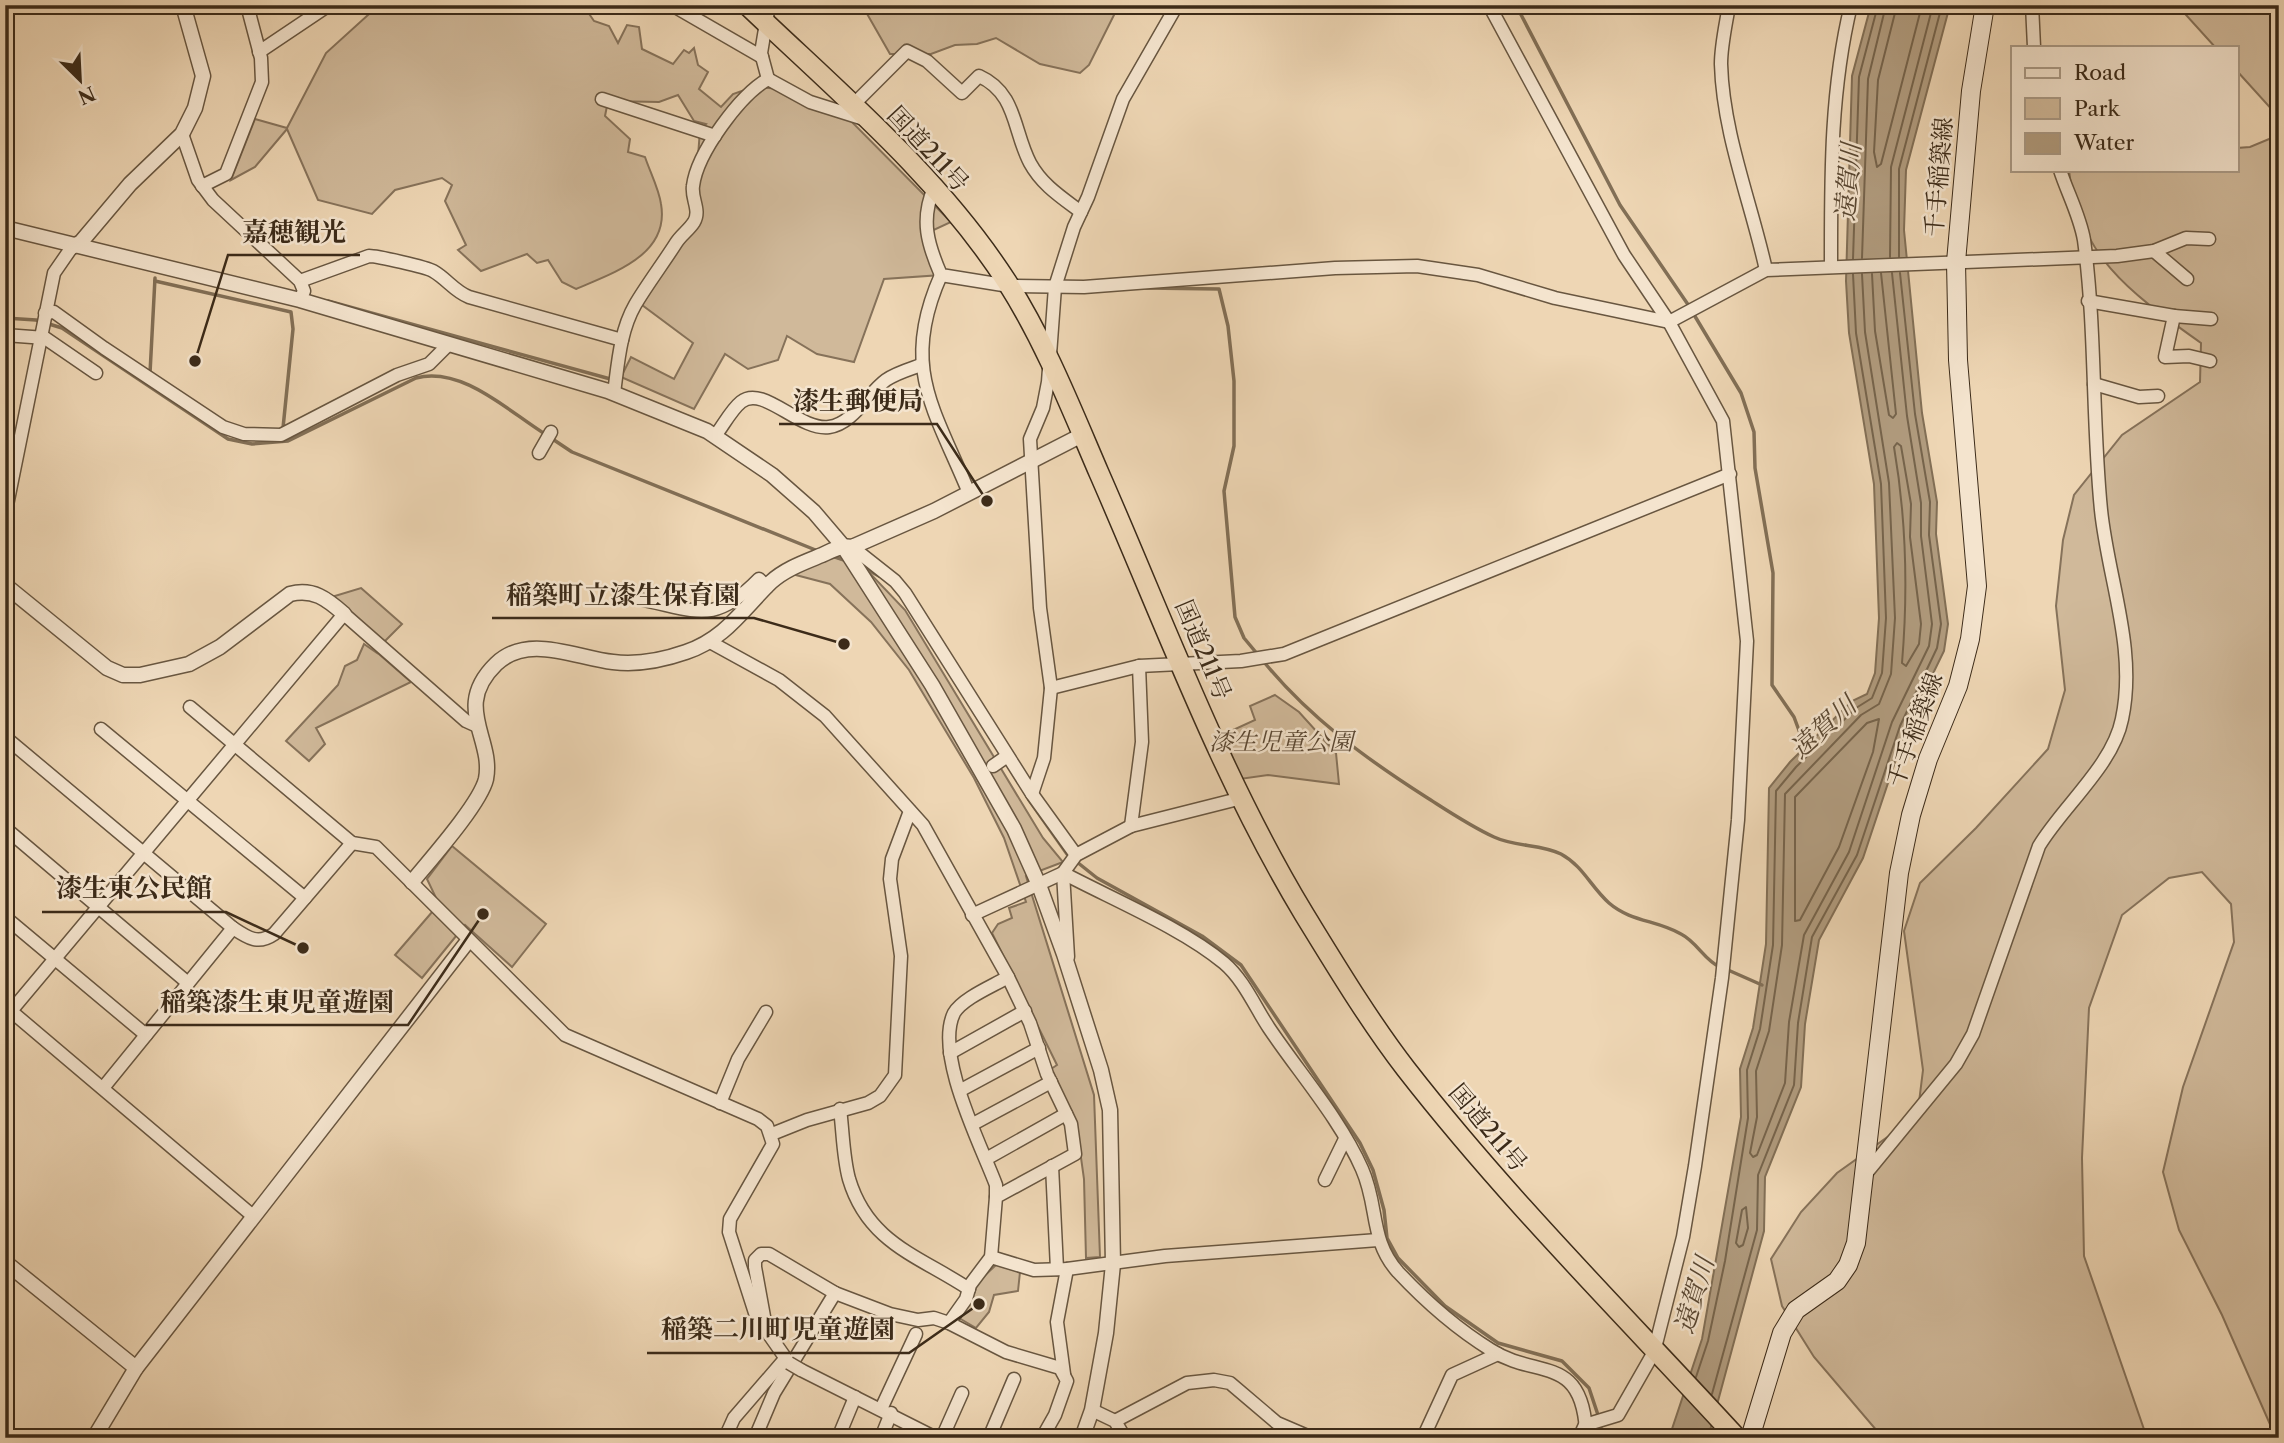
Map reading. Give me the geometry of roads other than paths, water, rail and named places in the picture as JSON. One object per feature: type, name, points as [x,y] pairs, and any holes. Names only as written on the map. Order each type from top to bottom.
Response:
[{"type":"highway","name":"国道211号","points":[[747,5],[767,14],[852,106],[934,188],[980,243],[1009,286],[1050,359],[1180,662],[1242,798],[1302,911],[1403,1064],[1460,1135],[1659,1357],[1734,1434]]},
{"type":"main road","name":"千手稲築線","points":[[1750,1438],[1782,1333],[1797,1310],[1837,1281],[1848,1265],[1856,1244],[1899,873],[1911,815],[1928,760],[1958,686],[1970,639],[1977,586],[1952,263],[1971,91],[1985,5]]},
{"type":"street","points":[[5,515],[54,273],[72,247],[81,242],[130,184],[182,134],[195,108],[203,76],[183,5]]},
{"type":"street","points":[[202,186],[226,174],[262,82],[259,52],[247,5]]},
{"type":"street","points":[[259,52],[329,5]]},
{"type":"street","points":[[672,5],[762,57]]},
{"type":"street","points":[[1032,794],[1044,758],[1051,688],[1040,608],[1030,439],[1043,408],[1050,359],[1055,287],[1123,99],[1177,5]]},
{"type":"street","points":[[1489,5],[1625,254],[1669,322],[1723,421],[1747,641],[1738,820],[1722,978],[1695,1166],[1659,1357],[1618,1415],[1578,1438]]},
{"type":"street","points":[[1729,5],[1721,64],[1734,148],[1754,215],[1766,270]]},
{"type":"street","points":[[1835,266],[1832,124],[1836,75],[1851,5]]},
{"type":"street","points":[[2032,5],[2034,46]]},
{"type":"street","points":[[767,14],[762,57],[768,79],[810,102],[869,121]]},
{"type":"street","points":[[852,106],[906,51],[927,61],[962,93],[979,76],[990,81],[1007,97],[1029,161],[1045,185],[1081,212]]},
{"type":"street","points":[[614,393],[622,340],[635,305],[693,223],[697,214],[692,187],[715,135],[746,93],[768,79]]},
{"type":"street","points":[[602,99],[715,135]]},
{"type":"street","points":[[182,134],[188,159],[202,186],[213,200],[300,281],[304,291],[300,300]]},
{"type":"street","points":[[1863,1176],[1956,1064],[1973,1034],[2039,846],[2053,822],[2115,744],[2119,731],[2125,688],[2125,652],[2106,554],[2085,254],[2082,233],[2061,172]]},
{"type":"street","points":[[934,188],[926,206],[926,224],[929,245],[941,275],[926,308],[921,333],[921,365],[926,387],[969,493]]},
{"type":"street","points":[[5,228],[72,247],[300,300],[614,393],[715,436],[792,491],[848,546],[895,581],[1032,794],[1076,855]]},
{"type":"street","points":[[941,275],[1009,286],[1055,287],[1169,283],[1335,268],[1417,266],[1478,275],[1555,298],[1669,322],[1766,270],[1952,263],[2085,254],[2117,256],[2154,251],[2186,238],[2209,239]]},
{"type":"street","points":[[2154,251],[2188,279]]},
{"type":"street","points":[[300,281],[369,256],[381,256],[397,263],[435,272],[455,291],[469,297],[622,340]]},
{"type":"street","points":[[2088,301],[2174,316],[2211,319]]},
{"type":"street","points":[[45,313],[54,312],[223,427],[244,434],[281,435],[397,375],[429,364],[449,344]]},
{"type":"street","points":[[2174,316],[2165,357],[2189,356],[2210,361]]},
{"type":"street","points":[[5,335],[45,338],[96,373]]},
{"type":"street","points":[[715,436],[740,402],[751,397],[759,397],[794,419],[828,428],[837,425],[886,380],[921,365]]},
{"type":"street","points":[[2094,384],[2139,397],[2158,396]]},
{"type":"street","points":[[539,453],[551,432]]},
{"type":"street","points":[[412,882],[479,795],[486,778],[486,761],[475,709],[483,679],[497,663],[521,650],[554,650],[613,662],[635,663],[687,652],[710,642],[730,627],[767,587],[795,567],[969,493],[1082,435]]},
{"type":"street","points":[[1051,688],[1139,666],[1241,661],[1284,654],[1730,474]]},
{"type":"street","points":[[848,546],[998,798],[1039,885],[1101,1070],[1110,1110],[1112,1264],[1106,1333],[1092,1410],[1082,1438]]},
{"type":"street","points":[[638,599],[714,611],[733,603],[759,579],[767,587]]},
{"type":"street","points":[[5,585],[107,668],[123,674],[152,672],[205,658],[290,594],[303,591],[315,593],[344,614],[466,721],[477,726]]},
{"type":"street","points":[[253,1216],[8,1009],[55,959],[344,614]]},
{"type":"street","points":[[710,642],[779,680],[825,716],[923,825],[1008,977],[1025,1011],[1051,1082],[1066,1114],[1075,1154],[996,1197]]},
{"type":"street","points":[[1131,826],[1142,742],[1139,666]]},
{"type":"street","points":[[190,708],[352,844],[376,847],[565,1035],[758,1119],[772,1134],[773,1144],[769,1155],[730,1219],[729,1232],[756,1316],[792,1364],[934,1437],[962,1393]]},
{"type":"street","points":[[101,729],[304,898]]},
{"type":"street","points":[[5,737],[233,928],[253,941],[266,939],[352,844]]},
{"type":"street","points":[[972,915],[1063,873],[1076,855],[1131,826],[1242,798]]},
{"type":"street","points":[[772,1134],[839,1109],[868,1103],[880,1096],[895,1075],[901,956],[890,878],[892,859],[910,811]]},
{"type":"street","points":[[5,828],[188,983]]},
{"type":"street","points":[[1063,873],[1187,939],[1224,963],[1238,977],[1363,1170],[1378,1240],[1387,1259],[1413,1288],[1447,1319],[1498,1354],[1554,1371],[1566,1378],[1581,1401],[1586,1431]]},
{"type":"street","points":[[1063,873],[1068,966]]},
{"type":"street","points":[[5,917],[146,1035]]},
{"type":"street","points":[[103,1088],[233,928]]},
{"type":"street","points":[[94,1438],[136,1368],[468,941]]},
{"type":"street","points":[[948,1323],[991,1257],[996,1197],[996,1185],[950,1053],[952,1022],[959,1007],[1008,977]]},
{"type":"street","points":[[950,1053],[1025,1011]]},
{"type":"street","points":[[720,1102],[738,1059],[766,1012]]},
{"type":"street","points":[[961,1090],[1039,1048]]},
{"type":"street","points":[[973,1124],[1051,1082]]},
{"type":"street","points":[[839,1109],[849,1177],[865,1217],[896,1246],[969,1289]]},
{"type":"street","points":[[986,1159],[1066,1114]]},
{"type":"street","points":[[1325,1180],[1345,1139]]},
{"type":"street","points":[[1052,1167],[1062,1269],[1057,1322],[1064,1374]]},
{"type":"street","points":[[991,1257],[1034,1270],[1062,1269],[1165,1256],[1378,1240]]},
{"type":"street","points":[[769,1336],[755,1267],[757,1256],[769,1254],[835,1293],[890,1314],[948,1323],[1006,1352],[1060,1368],[1067,1381],[1064,1393],[1042,1438]]},
{"type":"street","points":[[5,1262],[136,1368]]},
{"type":"street","points":[[755,1438],[774,1393],[835,1293]]},
{"type":"street","points":[[881,1438],[886,1411],[916,1334]]},
{"type":"street","points":[[1423,1438],[1452,1375],[1498,1354]]},
{"type":"street","points":[[725,1438],[734,1418],[792,1364]]},
{"type":"street","points":[[989,1438],[1014,1378]]},
{"type":"street","points":[[1115,1420],[1187,1383],[1214,1380],[1230,1383],[1277,1423],[1312,1438]]},
{"type":"street","points":[[838,1438],[855,1397]]},
{"type":"street","points":[[1092,1410],[1115,1420],[1125,1438]]},
{"type":"water","points":[[1871,5],[1950,5],[1906,170],[1904,230],[1922,413],[1937,502],[1936,534],[1948,624],[1944,651],[1906,729],[1863,858],[1819,940],[1805,1024],[1801,1087],[1765,1177],[1764,1231],[1708,1438],[1669,1438],[1702,1339],[1741,1117],[1740,1069],[1753,1028],[1766,944],[1769,788],[1790,762],[1852,701],[1867,694],[1875,673],[1879,618],[1874,484],[1849,333],[1846,281],[1852,76]]},
{"type":"waterway","points":[[1516,5],[1620,205],[1689,306]]},
{"type":"waterway","points":[[150,373],[155,278]]},
{"type":"waterway","points":[[155,281],[291,312],[293,329],[283,428]]},
{"type":"waterway","points":[[1146,288],[1219,289],[1228,326],[1234,381],[1234,446],[1224,491],[1235,617],[1244,638],[1259,656]]},
{"type":"waterway","points":[[328,301],[614,380]]},
{"type":"waterway","name":"遠賀川","points":[[1693,313],[1741,393],[1754,432],[1755,468],[1773,573],[1772,685],[1794,717],[1807,752]]},
{"type":"waterway","points":[[5,318],[36,320],[62,328],[228,439],[252,444],[288,441],[416,378],[433,376],[467,384],[545,434]]},
{"type":"waterway","points":[[551,438],[572,452],[818,551]]},
{"type":"waterway","points":[[832,556],[847,561]]},
{"type":"waterway","points":[[861,566],[879,576]]},
{"type":"waterway","points":[[1264,662],[1319,719],[1403,782],[1494,837],[1561,854],[1575,864],[1617,909],[1681,934],[1720,967]]},
{"type":"waterway","points":[[1029,800],[1067,854],[1097,878],[1202,936],[1241,965],[1360,1143],[1373,1170],[1384,1210],[1387,1238],[1398,1258],[1445,1306],[1498,1343],[1562,1361],[1589,1388],[1599,1418]]},
{"type":"waterway","points":[[1728,970],[1762,985]]},
{"type":"waterway","points":[[1600,1425],[1604,1438]]},
{"type":"place","name":"嘉穂観光","points":[[195,361]]},
{"type":"place","name":"漆生郵便局","points":[[987,501]]},
{"type":"place","name":"稲築町立漆生保育園","points":[[844,644]]},
{"type":"place","name":"稲築漆生東児童遊園","points":[[483,914]]},
{"type":"place","name":"漆生東公民館","points":[[303,948]]},
{"type":"place","name":"稲築二川町児童遊園","points":[[979,1304]]},
{"type":"park label","name":"漆生児童公園","points":[[1281,742]]}]
